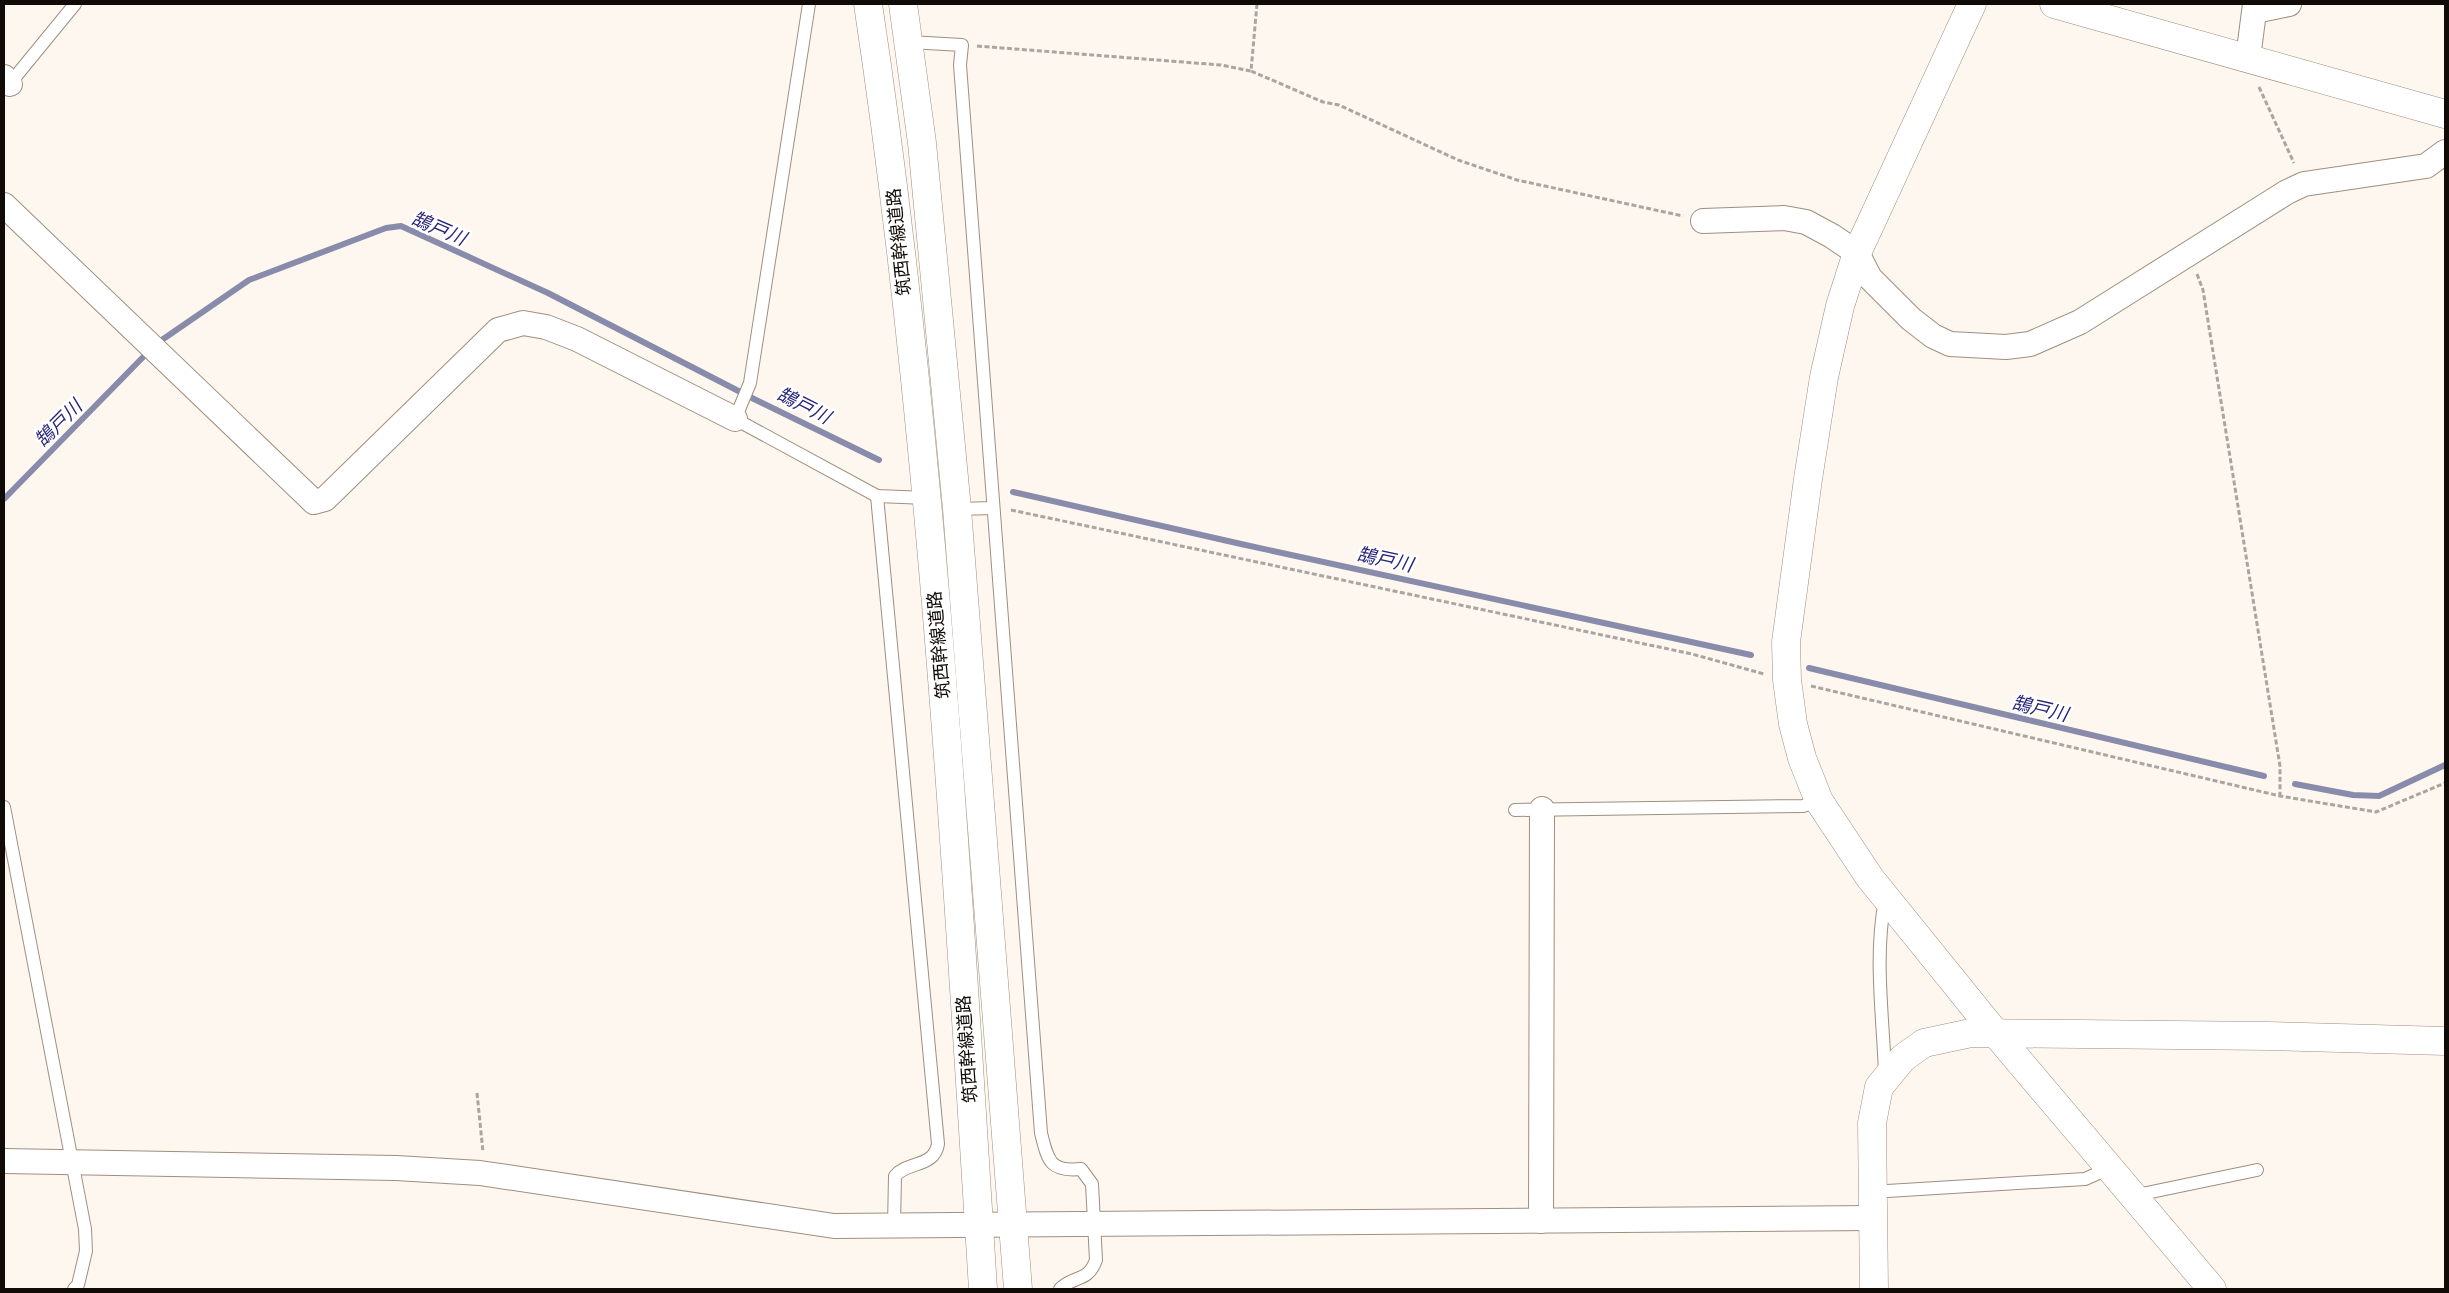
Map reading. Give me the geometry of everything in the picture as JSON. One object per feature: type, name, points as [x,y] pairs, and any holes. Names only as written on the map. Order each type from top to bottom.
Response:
[{"type":"street","name":"筑西幹線道路","points":[[868,4],[894,192],[927,498],[945,719],[983,1289]]},
{"type":"street","name":"筑西幹線道路","points":[[903,4],[922,142],[957,509],[1018,1289]]},
{"type":"street","points":[[1972,4],[1857,253],[1840,306],[1824,378],[1786,642],[1787,680],[1793,724],[1802,758],[1819,801],[1886,897],[1997,1035],[2110,1168],[2206,1288]]},
{"type":"street","points":[[2054,4],[2445,114]]},
{"type":"street","points":[[2256,60],[2255,7],[2289,4]]},
{"type":"street","points":[[1703,221],[1775,218],[1806,222],[1857,253],[1870,278],[1912,319],[1933,336],[1950,344],[2006,347],[2030,344],[2080,322],[2287,192],[2304,184],[2426,166],[2445,152]]},
{"type":"street","points":[[4,205],[314,502],[325,499],[498,330],[523,324],[546,326],[577,339],[735,419]]},
{"type":"street","points":[[1541,1221],[1542,808]]},
{"type":"street","points":[[1874,1289],[1872,1123],[1879,1087],[1903,1058],[1924,1043],[1971,1033],[1997,1035],[2268,1036],[2445,1041]]},
{"type":"street","points":[[4,1161],[396,1168],[480,1172],[808,1223],[894,1226],[1541,1221],[1872,1205]]},
{"type":"lane","points":[[6,84],[76,4]]},
{"type":"lane","points":[[810,4],[750,383],[735,419],[877,496],[927,498]]},
{"type":"lane","points":[[909,42],[962,45],[960,66],[1041,1133],[1046,1156],[1054,1165],[1063,1170],[1081,1169],[1092,1184],[1096,1260],[1093,1270],[1083,1278],[1069,1282],[1060,1289]]},
{"type":"lane","points":[[877,496],[938,1144],[933,1156],[920,1164],[899,1171],[895,1176],[894,1226]]},
{"type":"lane","points":[[957,509],[993,508]]},
{"type":"lane","points":[[1514,810],[1542,808],[1803,806],[1819,801]]},
{"type":"lane","points":[[4,807],[85,1229],[86,1251],[78,1285],[74,1289]]},
{"type":"lane","points":[[1885,1080],[1880,997],[1881,921],[1886,897]]},
{"type":"lane","points":[[1872,1205],[2085,1179],[2110,1168]]},
{"type":"lane","points":[[2132,1196],[2257,1170]]},
{"type":"path","points":[[1251,71],[1257,4]]},
{"type":"path","points":[[962,45],[1221,64],[1251,71],[1323,102],[1339,105],[1475,166],[1517,180],[1703,221]]},
{"type":"path","points":[[2256,60],[2259,87],[2304,184]]},
{"type":"path","points":[[2187,254],[2202,290],[2280,766],[2280,796]]},
{"type":"path","points":[[993,508],[1016,510],[1682,652],[1787,680],[2280,796],[2376,812],[2445,783]]},
{"type":"path","points":[[477,1093],[483,1143],[480,1172]]},
{"type":"waterway","name":"鵠戸川","points":[[156,344],[249,280],[386,228],[401,226],[548,293],[754,399],[879,460]]},
{"type":"waterway","name":"鵠戸川","points":[[4,499],[149,351]]},
{"type":"waterway","name":"鵠戸川","points":[[1013,492],[1241,544],[1751,655]]},
{"type":"waterway","name":"鵠戸川","points":[[1809,668],[2264,776]]},
{"type":"waterway","name":"鵠戸川","points":[[2295,784],[2353,795],[2379,796],[2445,765]]}]
